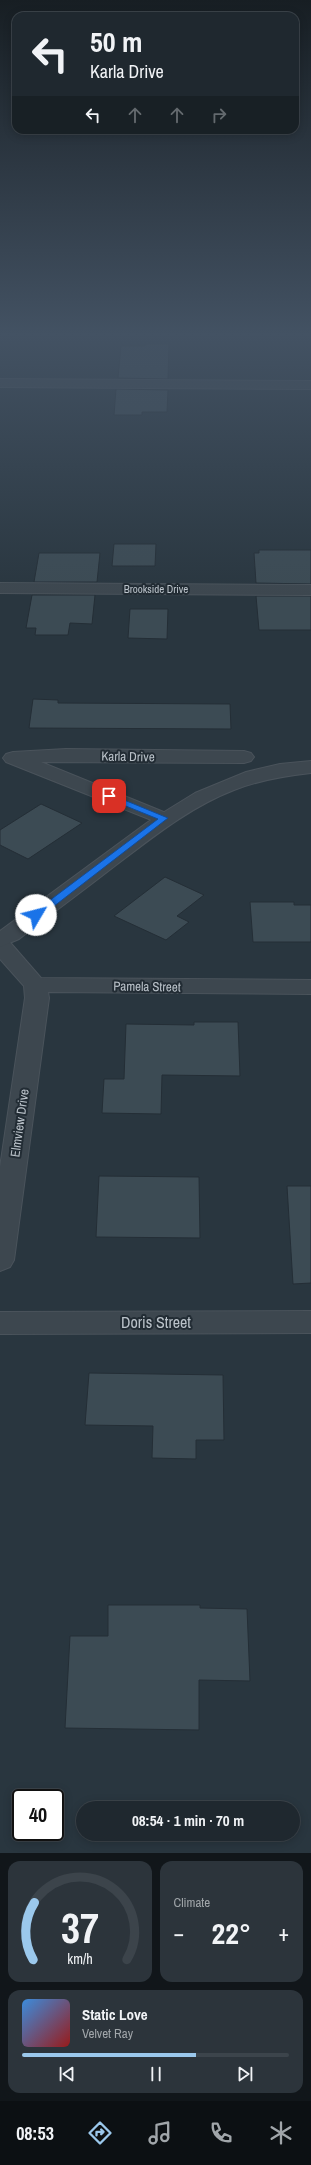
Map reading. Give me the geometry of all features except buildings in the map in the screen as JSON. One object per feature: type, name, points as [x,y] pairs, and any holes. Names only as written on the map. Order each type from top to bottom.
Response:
[{"type":"street","name":"Brookside Drive","points":[[0,588],[311,590]]},
{"type":"street","name":"Karla Drive","points":[[6,758],[66,755],[244,757]]},
{"type":"street","name":"Karla Drive","points":[[6,758],[164,818]]},
{"type":"street","points":[[0,940],[11,934],[164,818],[193,800],[219,788],[272,773],[311,767]]},
{"type":"street","points":[[0,945],[35,985]]},
{"type":"street","name":"Pamela Street","points":[[35,985],[311,987]]},
{"type":"street","name":"Elmview Drive","points":[[0,1260],[37,998],[35,985]]},
{"type":"street","name":"Doris Street","points":[[0,1323],[311,1322]]},
{"type":"route","points":[[36,915],[164,818],[109,796]]}]
